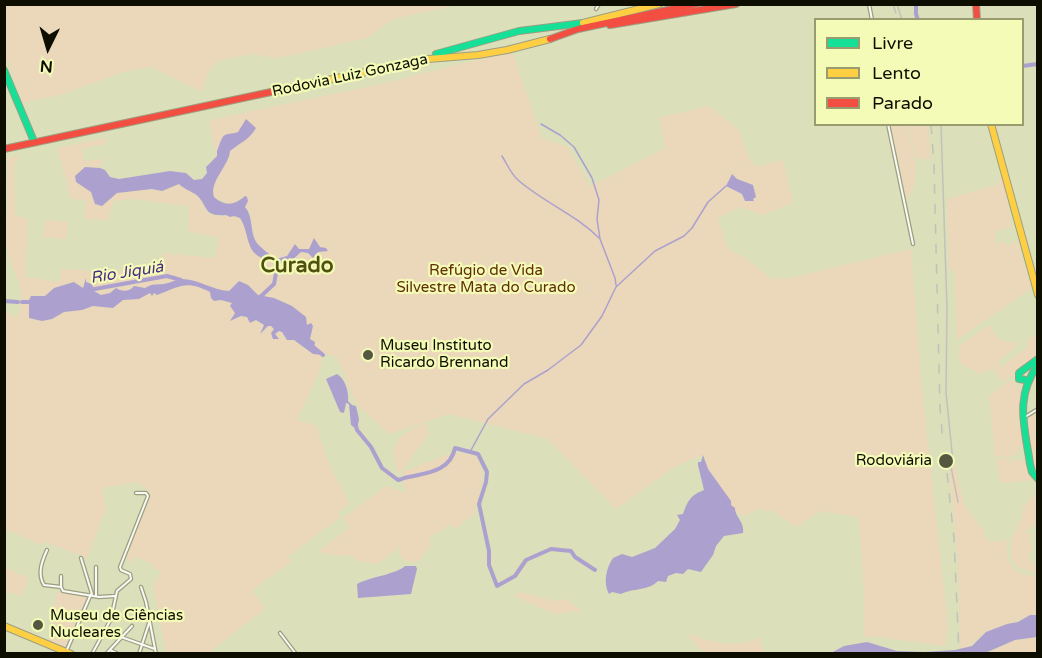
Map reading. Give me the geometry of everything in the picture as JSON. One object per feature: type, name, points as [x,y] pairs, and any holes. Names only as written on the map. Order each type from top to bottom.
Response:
[{"type":"main road","points":[[577,24],[659,4]]},
{"type":"main road","name":"Rodovia Luiz Gonzaga","points":[[4,147],[441,52],[500,36],[577,24],[674,4]]},
{"type":"main road","name":"Rodovia Luiz Gonzaga","points":[[4,147],[428,59],[507,50],[598,24],[696,4]]},
{"type":"main road","points":[[598,24],[661,19],[736,4]]},
{"type":"main road","points":[[529,30],[522,33],[520,37],[522,41],[531,44]]},
{"type":"main road","points":[[500,36],[510,41],[511,44],[507,50]]},
{"type":"main road","points":[[4,70],[33,139]]},
{"type":"main road","points":[[992,126],[1038,295]]},
{"type":"main road","points":[[1026,380],[1019,379],[1019,373],[1038,359]]},
{"type":"main road","points":[[1038,365],[1026,380],[1022,394],[1027,454],[1030,469],[1038,479]]},
{"type":"main road","points":[[4,626],[69,653]]},
{"type":"street","points":[[596,9],[599,4]]},
{"type":"street","points":[[888,126],[913,244]]},
{"type":"street","points":[[1024,418],[1038,409]]},
{"type":"street","points":[[92,654],[111,620],[118,590],[131,579],[130,574],[119,568],[148,496],[146,493],[136,493]]},
{"type":"street","points":[[47,550],[41,567],[41,581],[44,585],[61,586]]},
{"type":"street","points":[[69,653],[91,594],[81,558]]},
{"type":"street","points":[[96,567],[96,596]]},
{"type":"street","points":[[61,576],[63,591],[96,596],[115,596]]},
{"type":"street","points":[[141,587],[156,654]]},
{"type":"street","points":[[139,654],[149,623]]},
{"type":"street","points":[[106,654],[132,626]]},
{"type":"street","points":[[280,633],[296,654]]},
{"type":"street","points":[[121,638],[156,649]]},
{"type":"street","points":[[110,650],[118,654]]},
{"type":"green space","points":[[5,4],[457,5],[393,19],[367,38],[278,58],[250,54],[217,61],[208,72],[203,92],[151,67],[123,72],[63,94],[23,103],[5,54]]},
{"type":"green space","name":"Refúgio de Vida Silvestre Mata do Curado","points":[[512,51],[542,138],[568,147],[590,187],[665,148],[659,118],[709,106],[739,130],[749,159],[756,167],[783,160],[793,203],[763,215],[740,207],[718,218],[728,249],[745,258],[772,279],[790,278],[911,249],[922,390],[948,625],[945,646],[870,636],[864,638],[864,590],[859,517],[820,511],[796,527],[772,511],[758,509],[745,516],[735,512],[702,455],[674,467],[616,509],[548,439],[449,414],[389,434],[357,405],[337,357],[335,358],[332,354],[325,356],[314,349],[315,341],[310,339],[313,326],[307,325],[299,311],[283,301],[259,296],[239,281],[229,291],[185,280],[145,288],[134,286],[128,291],[114,289],[110,293],[101,295],[94,291],[92,284],[84,280],[84,288],[74,282],[54,288],[45,296],[32,295],[29,300],[30,314],[42,321],[50,320],[64,312],[93,306],[113,308],[123,300],[150,293],[157,295],[179,286],[196,285],[210,292],[214,301],[232,303],[234,318],[241,316],[247,318],[250,323],[255,320],[264,326],[261,334],[268,326],[271,326],[274,329],[271,333],[273,339],[278,339],[279,337],[275,334],[282,332],[285,338],[323,356],[318,375],[297,420],[316,426],[331,469],[350,504],[338,512],[341,517],[288,556],[291,562],[252,590],[265,609],[208,653],[166,653],[153,582],[156,583],[161,571],[152,567],[153,564],[133,556],[134,560],[129,562],[125,555],[130,552],[129,549],[150,492],[137,482],[102,488],[106,508],[87,558],[43,541],[41,545],[5,529],[4,309],[16,318],[21,299],[18,281],[6,244],[8,158],[20,155],[14,164],[15,215],[28,219],[25,277],[60,282],[61,269],[107,272],[159,268],[163,253],[215,258],[219,237],[188,232],[189,206],[132,199],[113,201],[108,220],[84,219],[86,200],[71,199],[57,148],[105,138],[106,144],[81,149],[84,161],[103,159],[103,162],[100,162],[100,168],[85,167],[75,178],[78,183],[92,192],[96,204],[99,206],[117,193],[152,189],[162,191],[179,184],[196,195],[210,214],[240,218],[252,250],[256,254],[272,262],[288,264],[294,256],[301,252],[315,257],[315,254],[326,248],[320,247],[313,239],[313,244],[309,249],[299,249],[295,244],[287,256],[276,259],[255,242],[250,213],[241,200],[231,204],[216,199],[212,190],[226,160],[216,157],[210,120],[390,82]],"holes":[[[733,175],[753,185],[756,197],[753,201],[749,201],[728,183]]]},
{"type":"green space","points":[[890,126],[906,126],[913,153],[915,182],[906,199]]},
{"type":"green space","points":[[908,126],[928,126],[931,159],[918,159]]},
{"type":"green space","points":[[1003,177],[1012,227],[995,231],[995,244],[1003,241],[1008,246],[1017,241],[1032,288],[957,340],[955,272],[949,270],[947,199],[999,184],[998,178]]},
{"type":"green space","points":[[45,220],[68,222],[66,239],[43,237]]},
{"type":"green space","points":[[989,325],[998,339],[1019,344],[994,365],[998,362],[1001,367],[1029,346],[1027,341],[1037,333],[1037,357],[1004,381],[992,366],[991,370],[979,374],[960,362],[960,345]]},
{"type":"green space","points":[[1008,381],[1015,382],[1019,387],[1026,446],[1020,447],[1013,455],[995,457],[989,396]]},
{"type":"green space","points":[[1037,412],[1037,478],[1031,467],[1026,417]]},
{"type":"green space","points":[[426,423],[429,434],[399,474],[394,457],[396,443],[410,430]]},
{"type":"green space","points":[[454,452],[474,455],[482,470],[482,484],[475,513],[455,529],[451,524],[429,537],[430,546],[419,561],[403,561],[398,551],[402,543],[380,563],[359,562],[352,556],[325,554],[319,551],[349,528],[343,518],[386,486],[407,494],[402,472]]},
{"type":"green space","points":[[1028,454],[1028,463],[1037,480],[1000,483],[996,459],[1012,458],[1006,465],[1014,460],[1023,460]]},
{"type":"green space","points":[[955,466],[964,504],[984,531],[983,533],[990,542],[1007,540],[1007,556],[1014,568],[1025,575],[1037,577],[1037,615],[987,632],[972,645],[960,649],[958,559],[949,467]]},
{"type":"green space","points":[[1037,494],[1037,524],[1023,533],[1032,533],[1029,539],[1032,547],[1028,559],[1037,565],[1037,574],[1018,567],[1011,556],[1012,538],[1022,516],[1023,507]]},
{"type":"green space","points":[[5,568],[29,578],[22,596],[5,591]]},
{"type":"green space","points":[[62,590],[87,593],[89,596],[66,652],[48,641],[57,593]]},
{"type":"green space","points":[[520,592],[554,601],[565,599],[579,609],[580,613],[570,611],[557,615],[514,596]]},
{"type":"green space","points":[[685,632],[702,639],[732,644],[751,641],[759,637],[765,653],[708,653],[699,648]]},
{"type":"green space","points":[[1037,637],[1037,653],[985,654],[1015,640]]},
{"type":"shaded area","points":[[246,119],[256,128],[248,138],[230,151],[214,185],[214,197],[230,204],[247,197],[245,207],[255,240],[261,248],[276,259],[287,256],[295,244],[299,249],[309,249],[314,238],[320,247],[328,251],[318,252],[313,258],[308,253],[301,252],[288,264],[266,260],[252,251],[240,218],[209,212],[195,194],[179,184],[162,191],[152,189],[117,193],[102,206],[95,204],[91,192],[76,182],[75,176],[85,167],[100,168],[105,170],[110,177],[119,179],[170,171],[186,173],[194,180],[202,179],[207,173],[206,167],[217,156],[222,138],[227,134],[238,132]]},
{"type":"shaded area","points":[[732,174],[737,179],[753,185],[756,197],[754,201],[745,201],[742,194],[726,186]]},
{"type":"shaded area","name":"Rio Jiquiá","points":[[86,278],[86,282],[92,284],[94,291],[101,295],[110,293],[116,288],[125,291],[134,286],[145,288],[178,279],[229,291],[239,281],[248,285],[258,295],[274,298],[292,306],[306,317],[307,325],[311,323],[313,326],[310,339],[315,342],[314,349],[323,355],[313,354],[294,340],[287,340],[279,331],[275,334],[279,339],[273,339],[271,333],[274,329],[271,326],[260,334],[264,325],[256,320],[250,323],[247,317],[241,316],[230,321],[235,313],[230,306],[232,303],[214,301],[210,292],[189,285],[157,295],[154,293],[152,296],[150,293],[139,299],[123,300],[113,308],[93,306],[64,312],[52,319],[42,321],[29,318],[31,296],[45,296],[54,288],[74,282],[83,288]]},
{"type":"shaded area","points":[[337,374],[346,386],[348,401],[356,406],[359,419],[357,430],[351,425],[349,404],[346,403],[344,413],[340,412],[326,379]]},
{"type":"shaded area","points":[[703,455],[708,469],[735,508],[743,526],[743,533],[724,536],[701,572],[688,569],[683,574],[676,573],[668,576],[666,582],[658,581],[645,588],[621,594],[612,592],[609,594],[606,576],[613,558],[622,554],[632,557],[655,548],[675,529],[680,520],[677,515],[683,514],[690,499],[704,490],[698,465]]},
{"type":"shaded area","points":[[405,566],[416,566],[417,569],[411,594],[358,598],[357,584]]},
{"type":"shaded area","points":[[1030,615],[1037,615],[1037,637],[1015,640],[985,653],[831,653],[844,646],[867,642],[897,651],[955,650],[972,646],[986,632],[1018,622]]},
{"type":"waterway","points":[[916,4],[917,18]]},
{"type":"waterway","points":[[1024,66],[1038,64]]},
{"type":"waterway","points":[[541,124],[560,135],[574,147],[592,178],[599,200],[597,219],[600,239],[616,285]]},
{"type":"waterway","points":[[502,156],[518,180],[580,222],[599,238]]},
{"type":"waterway","points":[[470,452],[488,419],[524,384],[548,370],[581,345],[602,316],[616,287],[655,251],[684,236],[692,228],[708,202],[726,186]]},
{"type":"waterway","points":[[259,298],[274,284],[278,263]]},
{"type":"waterway","name":"Rio Jiquiá","points":[[89,290],[167,276],[181,280]]},
{"type":"waterway","name":"Rio Jiquiá","points":[[4,301],[18,302]]},
{"type":"waterway","name":"Rio Jiquiá","points":[[22,302],[32,302]]},
{"type":"waterway","name":"Rio Jiquiá","points":[[312,346],[323,355]]},
{"type":"waterway","name":"Rio Jiquiá","points":[[356,425],[382,468],[398,480],[402,479]]},
{"type":"waterway","name":"Rio Jiquiá","points":[[404,478],[428,473],[442,467],[448,463],[455,448],[478,454],[487,472],[479,504],[489,551],[489,565],[497,586],[515,576],[526,560],[551,549],[571,551],[575,557],[595,570]]},
{"type":"tram line","points":[[897,4],[901,18]]},
{"type":"tram line","points":[[941,126],[947,309],[946,393],[953,462]]},
{"type":"tram line","points":[[951,467],[958,502]]},
{"type":"railway","points":[[893,4],[897,18]]},
{"type":"railway","points":[[931,126],[943,443]]},
{"type":"railway","points":[[947,473],[954,539],[959,654]]},
{"type":"traffic: fast","points":[[436,54],[519,31],[583,23]]},
{"type":"traffic: fast","points":[[4,70],[33,139]]},
{"type":"traffic: fast","points":[[1026,380],[1019,379],[1019,373],[1038,359]]},
{"type":"traffic: fast","points":[[1038,365],[1026,389],[1023,413],[1030,464],[1032,472],[1038,479]]},
{"type":"traffic: slow","points":[[583,23],[659,4]]},
{"type":"traffic: slow","points":[[299,86],[428,59],[507,50],[550,39]]},
{"type":"traffic: slow","points":[[992,126],[1038,295]]},
{"type":"traffic: slow","points":[[4,626],[71,654]]},
{"type":"traffic: jam","points":[[550,39],[578,29],[696,4]]},
{"type":"traffic: jam","points":[[610,25],[736,4]]},
{"type":"traffic: jam","points":[[976,4],[977,18]]},
{"type":"traffic: jam","points":[[4,149],[299,86]]},
{"type":"place","name":"Museu Instituto Ricardo Brennand","points":[[368,355]]},
{"type":"place","name":"Rodoviária","points":[[946,461]]},
{"type":"place","name":"Museu de Ciências Nucleares","points":[[38,625]]},
{"type":"district","name":"Curado","points":[[297,266]]}]
